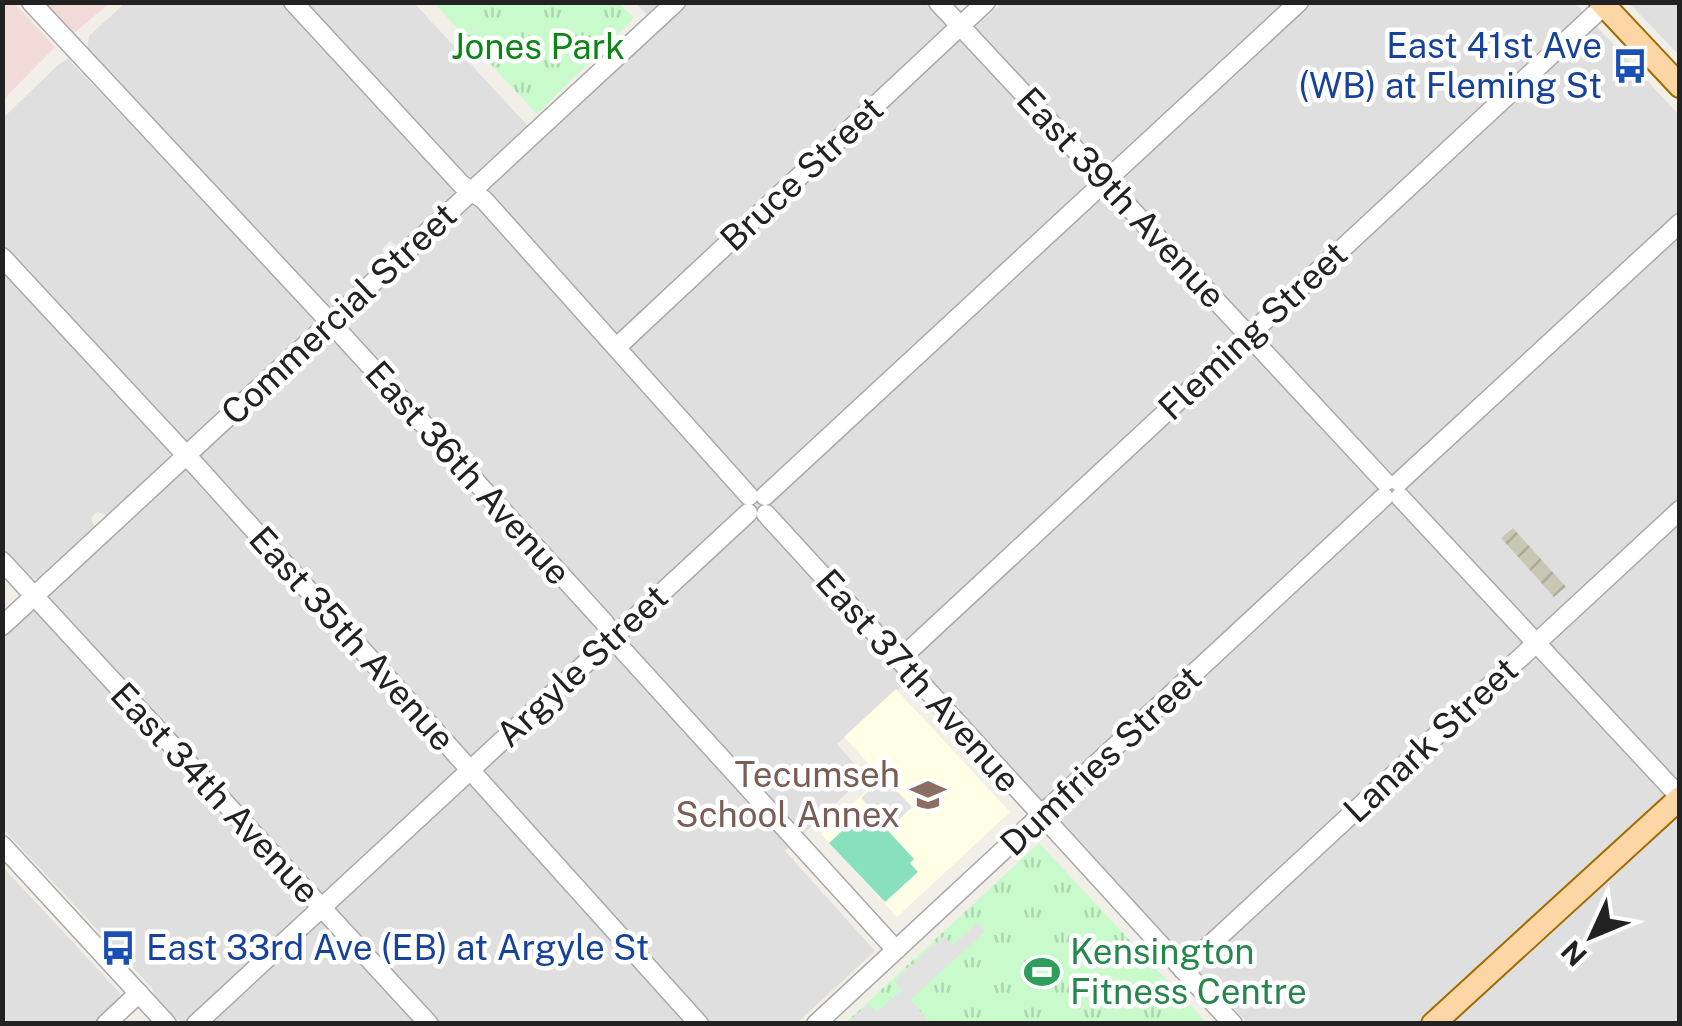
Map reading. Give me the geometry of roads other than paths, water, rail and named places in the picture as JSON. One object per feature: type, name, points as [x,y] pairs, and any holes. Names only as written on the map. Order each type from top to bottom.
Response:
[{"type":"main road","points":[[1605,4],[1680,86]]},
{"type":"main road","points":[[1433,1024],[1680,797]]},
{"type":"street","name":"East 36th Avenue","points":[[32,2],[591,608],[896,950]]},
{"type":"street","name":"East 37th Avenue","points":[[293,2],[618,346],[757,505],[1234,1024]]},
{"type":"street","name":"Commercial Street","points":[[2,626],[676,2]]},
{"type":"street","name":"East 39th Avenue","points":[[938,2],[1680,797]]},
{"type":"street","name":"Bruce Street","points":[[618,346],[986,2]]},
{"type":"street","name":"Argyle Street","points":[[196,1024],[1298,2]]},
{"type":"street","name":"Fleming Street","points":[[899,660],[1605,4]]},
{"type":"street","name":"Dumfries Street","points":[[816,1024],[1680,224]]},
{"type":"street","name":"East 35th Avenue","points":[[2,257],[186,455],[699,1024]]},
{"type":"street","name":"Lanark Street","points":[[1183,970],[1680,510]]},
{"type":"street","name":"East 34th Avenue","points":[[2,561],[430,1024]]},
{"type":"street","points":[[2,845],[167,1024]]},
{"type":"street","points":[[106,1024],[139,993]]},
{"type":"place","name":"East 41st Ave (WB) at Fleming St","points":[[1630,66]]},
{"type":"place","name":"Tecumseh School Annex","points":[[928,795]]},
{"type":"place","name":"East 33rd Ave (EB) at Argyle St","points":[[118,948]]},
{"type":"place","name":"Kensington Fitness Centre","points":[[1042,972]]},
{"type":"park label","name":"Jones Park","points":[[538,47]]}]
